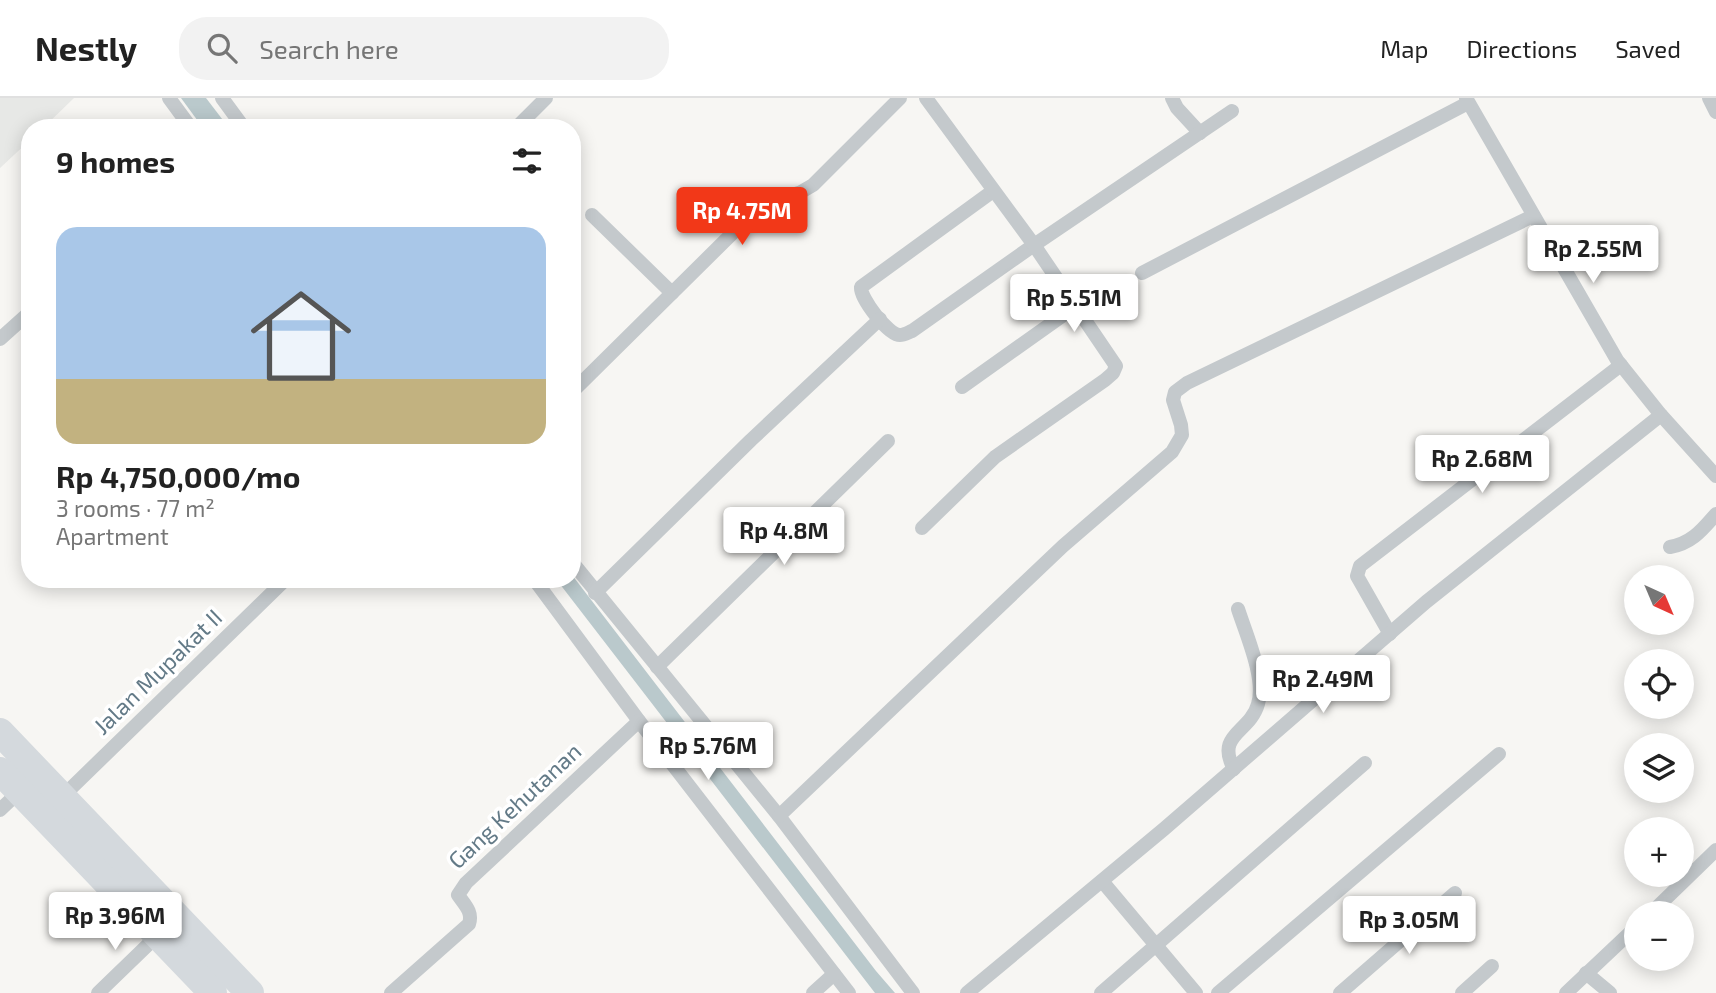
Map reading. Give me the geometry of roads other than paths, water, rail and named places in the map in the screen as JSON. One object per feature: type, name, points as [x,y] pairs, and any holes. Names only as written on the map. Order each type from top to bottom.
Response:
[{"type":"highway","points":[[0,732],[62,797],[131,888],[157,936],[213,993]]},
{"type":"highway","points":[[0,771],[10,801],[131,888],[250,993]]},
{"type":"street","points":[[169,98],[184,119]]},
{"type":"street","points":[[222,98],[237,119]]},
{"type":"street","points":[[525,119],[546,98]]},
{"type":"street","points":[[581,383],[760,206],[813,185],[900,98]]},
{"type":"street","points":[[922,528],[995,457],[1113,373],[1116,366],[1034,245],[926,98]]},
{"type":"street","points":[[1172,98],[1177,108],[1200,133]]},
{"type":"street","points":[[1709,98],[1716,112]]},
{"type":"street","points":[[1142,273],[1467,100],[1621,365],[1661,415],[1716,476]]},
{"type":"street","points":[[993,191],[861,286],[860,292],[864,298],[894,333],[900,335],[912,331],[1232,111]]},
{"type":"street","points":[[592,215],[672,293]]},
{"type":"street","points":[[779,816],[1063,546],[1172,452],[1182,435],[1172,400],[1175,392],[1187,383],[1261,346],[1533,216]]},
{"type":"street","points":[[962,387],[1076,306]]},
{"type":"street","points":[[596,593],[751,440],[880,319]]},
{"type":"street","points":[[0,339],[21,320]]},
{"type":"street","points":[[1390,634],[1357,576],[1360,566],[1621,365]]},
{"type":"street","points":[[967,993],[1390,634],[1661,415]]},
{"type":"street","points":[[657,667],[888,441]]},
{"type":"street","points":[[1671,547],[1685,544],[1694,538],[1716,514]]},
{"type":"street","points":[[581,574],[779,816],[913,993]]},
{"type":"street","name":"Jalan Mupakat II","points":[[62,797],[277,588]]},
{"type":"street","points":[[541,588],[639,721],[849,993]]},
{"type":"street","points":[[1234,769],[1227,757],[1230,740],[1252,719],[1261,696],[1257,671],[1238,609]]},
{"type":"street","name":"Gang Kehutanan","points":[[391,993],[469,924],[471,918],[468,908],[458,895],[466,883],[639,721]]},
{"type":"street","points":[[1218,993],[1499,754]]},
{"type":"street","points":[[1101,993],[1365,763]]},
{"type":"street","points":[[1663,901],[1716,850]]},
{"type":"street","points":[[1102,881],[1196,993]]},
{"type":"street","points":[[1340,993],[1455,893]]},
{"type":"street","points":[[98,993],[157,936]]},
{"type":"street","points":[[1566,993],[1624,938]]},
{"type":"street","points":[[1462,993],[1492,966]]},
{"type":"street","points":[[1586,973],[1610,993]]},
{"type":"street","points":[[813,993],[834,974]]}]
